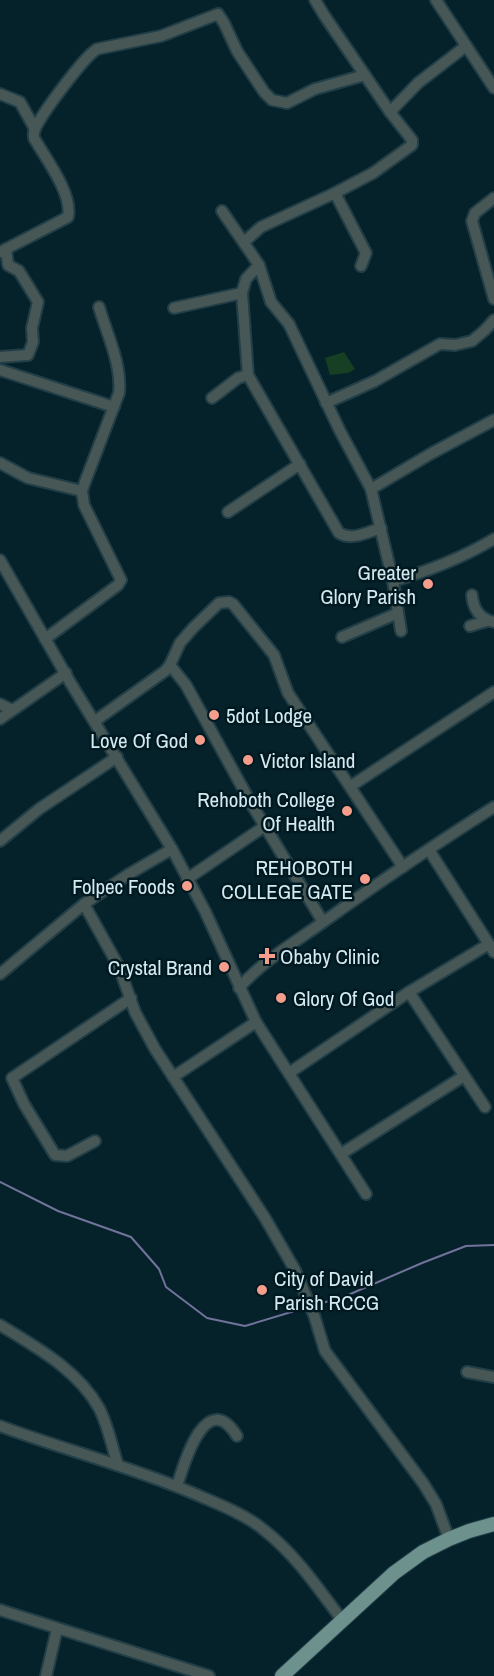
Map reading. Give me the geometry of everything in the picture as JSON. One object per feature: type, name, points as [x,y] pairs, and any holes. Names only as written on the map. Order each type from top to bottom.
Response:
[{"type":"main road","points":[[282,1676],[394,1573],[423,1552],[469,1531],[494,1524]]},
{"type":"street","points":[[244,242],[261,227],[373,173],[412,145],[412,140],[364,75],[315,0]]},
{"type":"street","points":[[436,0],[493,86]]},
{"type":"street","points":[[0,357],[28,355],[33,342],[38,302],[19,271],[8,265],[3,251],[65,221],[69,214],[68,201],[59,181],[34,138],[35,129],[76,70],[92,52],[161,36],[213,14],[218,14],[237,51],[264,92],[272,100],[287,104],[315,89],[364,75]]},
{"type":"street","points":[[390,112],[418,83],[466,46]]},
{"type":"street","points":[[0,93],[20,102],[35,129]]},
{"type":"street","points":[[335,193],[366,253],[361,266]]},
{"type":"street","points":[[494,198],[475,213],[472,221],[494,299]]},
{"type":"street","points":[[222,211],[259,266],[271,302],[289,324],[326,403],[371,489],[393,581],[401,631]]},
{"type":"street","points":[[259,266],[246,279],[242,293],[248,375],[339,533],[345,537],[351,537],[381,528]]},
{"type":"street","points":[[174,308],[242,293]]},
{"type":"street","points":[[45,639],[118,585],[121,580],[84,505],[82,491],[119,393],[118,372],[99,307]]},
{"type":"street","points":[[326,403],[375,381],[440,345],[455,345],[472,341],[494,320]]},
{"type":"street","points":[[0,370],[114,407]]},
{"type":"street","points":[[212,398],[238,378],[248,375]]},
{"type":"street","points":[[371,489],[494,420]]},
{"type":"street","points":[[0,463],[28,478],[82,491]]},
{"type":"street","points":[[228,512],[300,464]]},
{"type":"street","points":[[393,581],[434,569],[494,539]]},
{"type":"street","points":[[0,560],[172,849],[205,911],[256,1022],[366,1194]]},
{"type":"street","points":[[472,596],[476,612],[490,622]]},
{"type":"street","points":[[95,722],[170,666],[180,643],[192,628],[219,603],[229,602],[274,655],[288,693],[403,867]]},
{"type":"street","points":[[342,637],[398,613]]},
{"type":"street","points":[[470,626],[490,622]]},
{"type":"street","points":[[170,666],[186,685],[265,826],[323,922]]},
{"type":"street","points":[[0,719],[66,673]]},
{"type":"street","points":[[351,786],[494,692]]},
{"type":"street","points":[[0,704],[12,710]]},
{"type":"street","points":[[0,841],[39,809],[117,757]]},
{"type":"street","points":[[239,988],[266,964],[323,922],[494,807]]},
{"type":"street","points":[[187,879],[265,826]]},
{"type":"street","points":[[0,974],[84,904],[172,849]]},
{"type":"street","points":[[289,1073],[409,992],[491,948],[429,850]]},
{"type":"street","points":[[84,904],[119,967],[147,1034],[265,1218],[295,1270],[314,1315],[325,1351],[423,1483],[436,1504],[449,1539]]},
{"type":"street","points":[[409,992],[485,1107]]},
{"type":"street","points":[[95,1142],[67,1156],[55,1155],[24,1104],[12,1078],[131,998]]},
{"type":"street","points":[[173,1077],[256,1022]]},
{"type":"street","points":[[341,1154],[464,1076]]},
{"type":"street","points":[[0,1325],[57,1362],[90,1395],[99,1409],[118,1465]]},
{"type":"street","points":[[467,1372],[494,1377]]},
{"type":"street","points":[[177,1486],[186,1456],[203,1427],[209,1422],[223,1421],[228,1423],[237,1436]]},
{"type":"street","points":[[0,1426],[177,1486],[221,1505],[262,1528],[300,1565],[342,1620]]},
{"type":"street","points":[[0,1610],[209,1676]]},
{"type":"street","points":[[46,1676],[57,1629]]},
{"type":"green space","points":[[344,352],[355,369],[348,373],[330,375],[325,358]]},
{"type":"waterway","points":[[0,1182],[58,1211],[131,1237],[159,1269],[166,1287],[207,1318],[245,1326],[308,1307]]},
{"type":"waterway","points":[[313,1306],[348,1295],[466,1246],[494,1245]]},
{"type":"place","name":"Greater Glory Parish","points":[[428,584]]},
{"type":"place","name":"5dot Lodge","points":[[214,715]]},
{"type":"place","name":"Love Of God","points":[[200,740]]},
{"type":"place","name":"Victor Island","points":[[248,760]]},
{"type":"place","name":"Rehoboth College Of Health","points":[[347,811]]},
{"type":"place","name":"REHOBOTH COLLEGE GATE","points":[[365,879]]},
{"type":"place","name":"Folpec Foods","points":[[187,886]]},
{"type":"place","name":"Obaby Clinic","points":[[267,956]]},
{"type":"place","name":"Crystal Brand","points":[[224,967]]},
{"type":"place","name":"Glory Of God","points":[[281,998]]},
{"type":"place","name":"City of David Parish RCCG","points":[[262,1290]]}]
